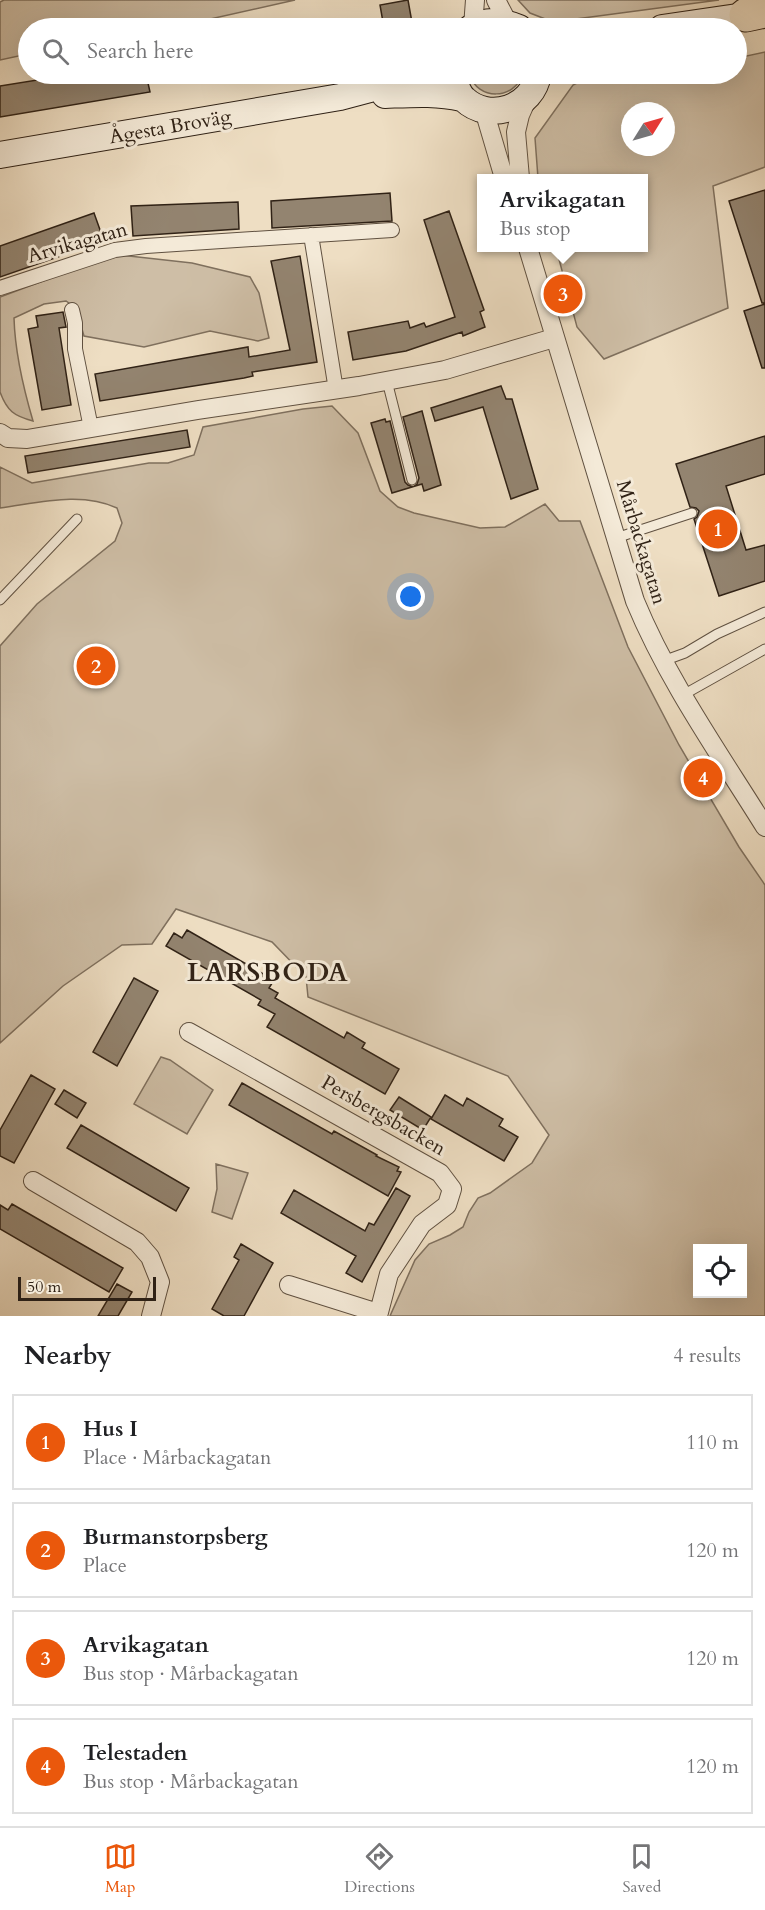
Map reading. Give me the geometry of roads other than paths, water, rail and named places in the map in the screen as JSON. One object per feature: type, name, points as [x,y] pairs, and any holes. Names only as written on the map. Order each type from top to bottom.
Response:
[{"type":"main road","name":"Ågesta Broväg","points":[[0,155],[340,97],[389,84]]},
{"type":"main road","points":[[454,84],[462,98]]},
{"type":"main road","points":[[484,110],[500,111],[515,106],[534,84]]},
{"type":"main road","name":"Ågesta Broväg","points":[[340,97],[446,94],[462,98],[484,110]]},
{"type":"street","points":[[473,18],[475,0]]},
{"type":"street","points":[[496,0],[508,18]]},
{"type":"street","points":[[520,174],[516,132],[520,115],[536,84]]},
{"type":"street","points":[[484,110],[503,174]]},
{"type":"street","name":"Arvikagatan","points":[[0,288],[115,250],[157,245],[392,230]]},
{"type":"street","points":[[311,235],[336,390]]},
{"type":"street","name":"Mårbackagatan","points":[[529,252],[635,601],[647,632],[683,695],[765,827]]},
{"type":"street","points":[[72,310],[75,323],[75,349],[91,428]]},
{"type":"street","points":[[0,433],[8,438],[27,439],[336,390],[445,370],[554,338]]},
{"type":"street","name":"Persbergsbacken","points":[[189,1032],[440,1173],[452,1189],[447,1205],[422,1224],[388,1274],[378,1315],[289,1285]]},
{"type":"street","points":[[33,1180],[137,1242],[144,1250],[150,1257],[160,1282],[151,1316]]},
{"type":"lane","points":[[387,381],[412,480]]},
{"type":"lane","points":[[616,538],[692,513]]},
{"type":"lane","points":[[0,600],[77,519]]},
{"type":"lane","points":[[663,661],[685,653],[717,634],[765,612]]},
{"type":"lane","points":[[683,695],[765,649]]},
{"type":"place","name":"Arvikagatan","points":[[563,294]]},
{"type":"place","name":"Hus I","points":[[718,529]]},
{"type":"place","name":"Burmanstorpsberg","points":[[96,666]]},
{"type":"place","name":"Telestaden","points":[[703,778]]},
{"type":"district","name":"LARSBODA","points":[[268,972]]}]
